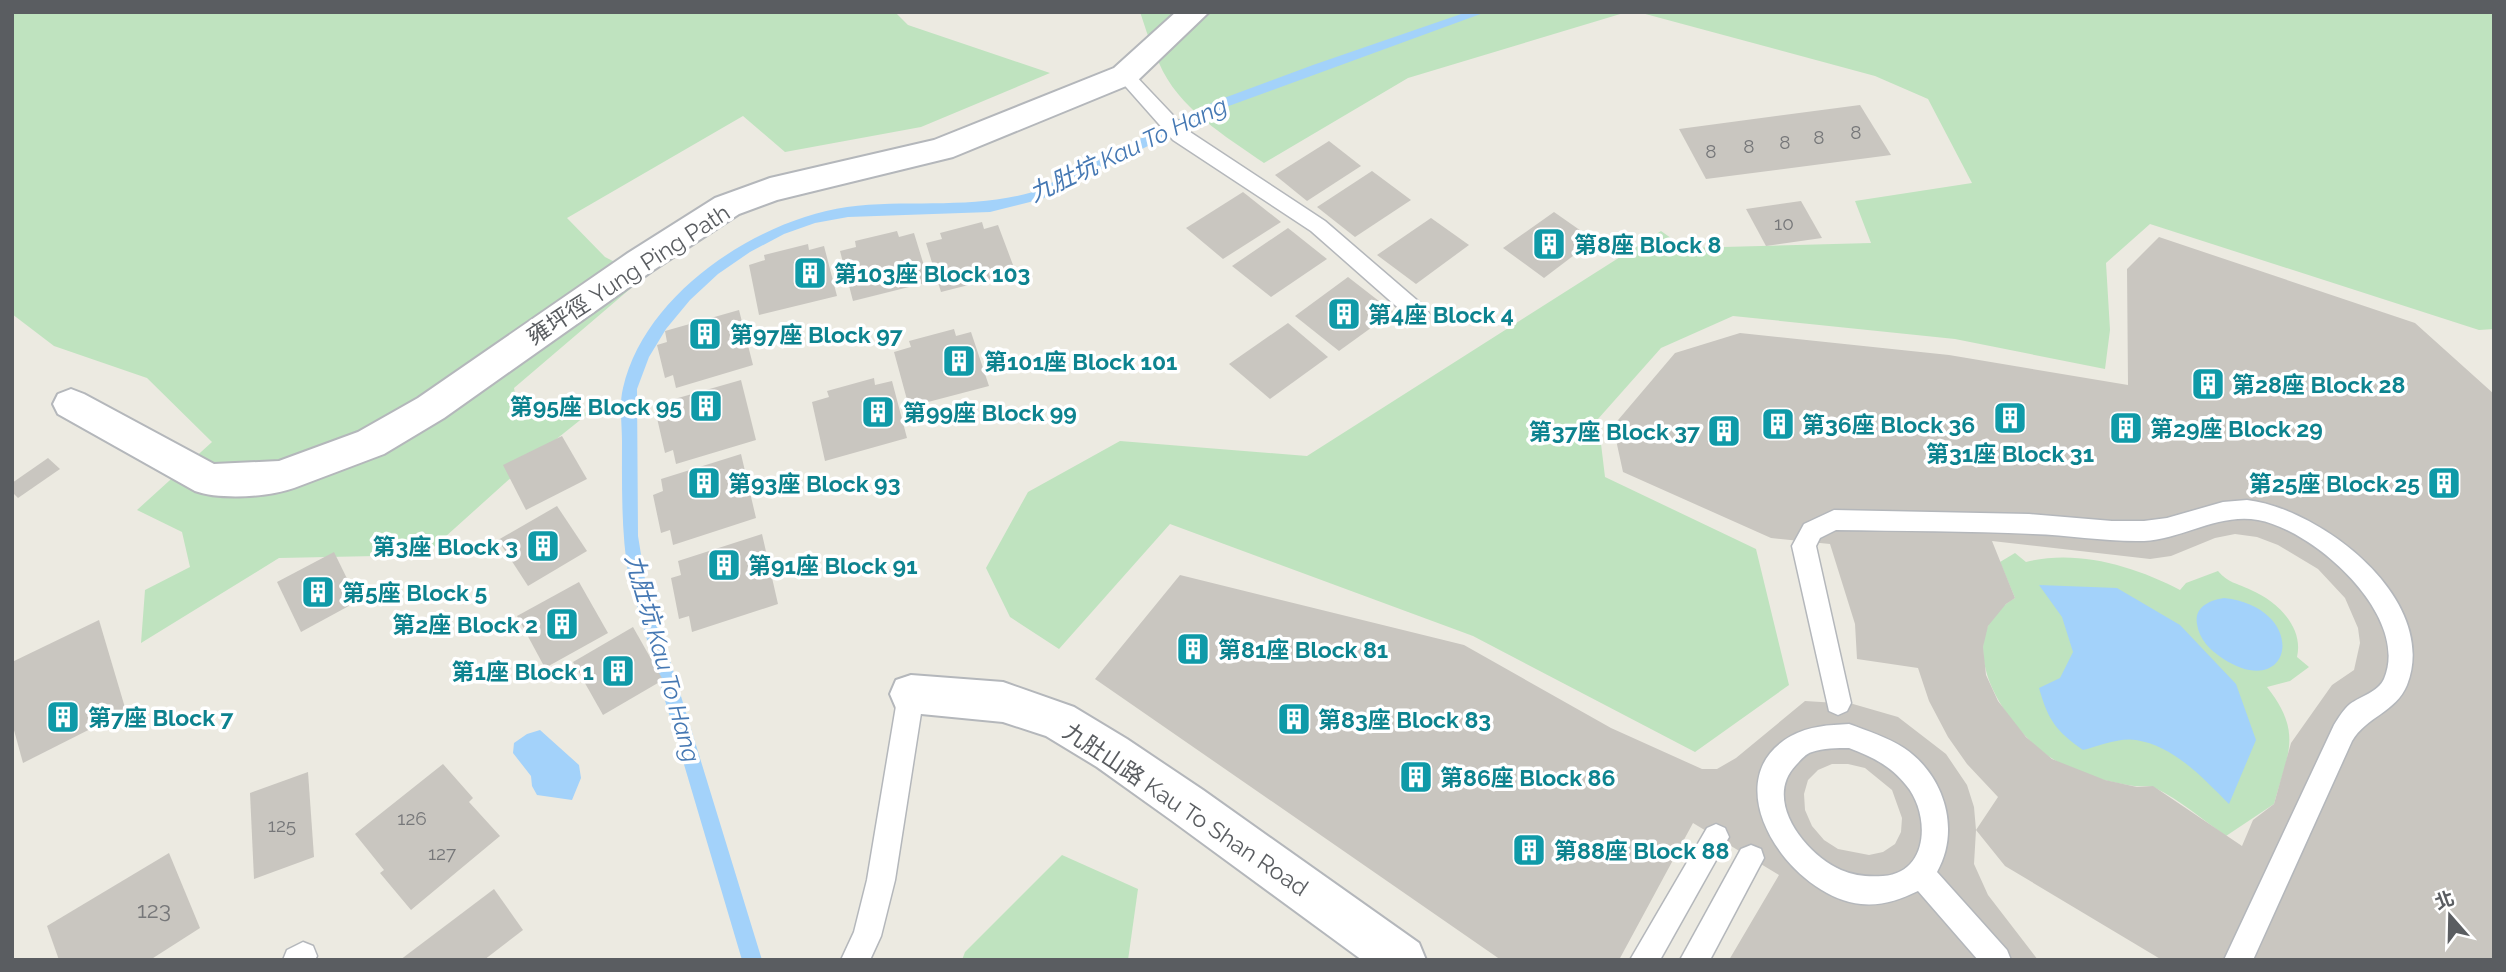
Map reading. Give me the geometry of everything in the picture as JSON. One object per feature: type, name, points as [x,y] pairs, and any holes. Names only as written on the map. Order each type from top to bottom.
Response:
[{"type":"street","name":"雍坪徑 Yung Ping Path","points":[[71,404],[209,480],[280,477],[371,443],[431,408],[640,262],[727,206],[770,190],[942,149],[1125,75],[1195,12]]},
{"type":"street","name":"九肚山路 Kau To Shan Road","points":[[911,694],[1003,702],[1059,722],[1112,753],[1187,805],[1402,960]]},
{"type":"lane","points":[[1125,75],[1180,135],[1318,226],[1419,314]]},
{"type":"lane","points":[[1838,702],[1804,546],[1812,531],[1834,520],[2056,525],[2127,532],[2166,529],[2225,509],[2249,510],[2261,511],[2301,526],[2331,545],[2356,568],[2378,596],[2398,628],[2403,660],[2395,683],[2381,703],[2356,715],[2343,733],[2238,960]]},
{"type":"lane","points":[[855,960],[867,936],[881,880],[911,694]]},
{"type":"lane","points":[[1849,736],[1876,746],[1902,762],[1921,783],[1933,807],[1937,832],[1933,855],[1921,874],[1902,887],[1877,892],[1849,888],[1823,877],[1800,859],[1783,837],[1772,809],[1772,784],[1780,761],[1798,745],[1822,737],[1849,736]]},
{"type":"lane","points":[[1644,960],[1716,837]]},
{"type":"lane","points":[[1694,960],[1751,858]]},
{"type":"lane","points":[[1921,874],[1997,960]]},
{"type":"green space","points":[[12,12],[895,12],[908,25],[1050,73],[921,127],[785,152],[743,116],[567,218],[605,257],[644,277],[514,388],[517,405],[589,413],[534,457],[425,555],[279,558],[141,643],[145,590],[190,567],[182,532],[137,510],[212,442],[147,378],[54,346],[12,314]]},
{"type":"green space","points":[[1140,12],[1627,12],[1408,78],[1264,163],[1204,120],[1178,94],[1156,57]]},
{"type":"green space","points":[[1638,12],[2494,12],[2494,329],[2479,330],[2150,224],[2106,263],[2110,330],[2105,369],[1955,339],[1733,316],[1661,348],[1598,419],[1605,477],[1756,549],[1789,685],[1695,752],[1473,636],[1170,524],[1059,649],[1010,617],[986,568],[1028,492],[1120,441],[1307,456],[1661,231],[1685,248],[1871,243],[1855,201],[1972,183],[1928,99],[1875,76]]},
{"type":"green space","points":[[2015,553],[2026,562],[2065,558],[2105,562],[2144,574],[2180,590],[2186,583],[2218,571],[2279,608],[2296,635],[2297,657],[2309,667],[2290,681],[2267,687],[2278,703],[2289,731],[2287,757],[2274,804],[2226,836],[2155,788],[2113,782],[2081,773],[2053,759],[2035,745],[2001,705],[1990,682],[1984,659],[1985,636],[1995,615],[2015,598],[2000,562]]},
{"type":"green space","points":[[1062,855],[1138,889],[1128,960],[962,960],[965,952]]},
{"type":"water","points":[[2039,585],[2117,588],[2180,625],[2236,684],[2256,740],[2229,804],[2187,764],[2150,743],[2130,739],[2083,750],[2066,737],[2050,717],[2039,688],[2060,678],[2073,652],[2062,617]]},
{"type":"water","points":[[2224,598],[2252,605],[2270,618],[2280,634],[2282,649],[2277,662],[2264,670],[2246,669],[2222,658],[2206,644],[2198,629],[2198,613],[2209,603]]},
{"type":"water","points":[[540,730],[579,765],[581,778],[572,800],[537,795],[531,776],[513,753],[514,743],[527,734]]},
{"type":"building","points":[[1860,105],[1891,155],[1706,179],[1679,129]]},
{"type":"building","points":[[1329,141],[1361,166],[1307,201],[1275,175]]},
{"type":"building","points":[[1372,171],[1411,200],[1355,237],[1317,207]]},
{"type":"building","points":[[1243,192],[1281,222],[1223,259],[1186,228]]},
{"type":"building","points":[[1801,201],[1822,238],[1766,246],[1746,209]]},
{"type":"building","name":"第8座 Block 8","points":[[1554,212],[1594,240],[1544,278],[1503,248]]},
{"type":"building","points":[[1431,218],[1469,245],[1416,284],[1377,255]]},
{"type":"building","points":[[982,222],[984,229],[998,225],[1016,273],[941,292],[926,243],[942,239],[940,233]]},
{"type":"building","points":[[1288,228],[1327,259],[1271,297],[1232,266]]},
{"type":"building","points":[[897,231],[899,237],[914,233],[929,282],[853,301],[840,251],[856,247],[855,241]]},
{"type":"building","points":[[2159,237],[2415,323],[2494,394],[2494,960],[2162,960],[2005,866],[1976,830],[1998,797],[1967,764],[1948,737],[1929,701],[1918,668],[1857,659],[1855,624],[1830,544],[1771,538],[1623,472],[1613,426],[1675,353],[1740,333],[1949,355],[2128,385],[2127,269]],"holes":[[[2235,534],[2257,537],[2278,545],[2318,569],[2345,598],[2358,628],[2360,643],[2354,670],[2332,685],[2291,743],[2274,804],[2253,820],[2242,846],[2153,786],[2137,787],[2105,780],[2052,759],[2026,737],[1998,701],[1986,675],[1983,647],[1988,626],[2006,604],[2015,598],[1992,541],[2150,559],[2171,556],[2215,538]]]},
{"type":"building","points":[[808,244],[809,250],[824,246],[837,296],[759,315],[749,265],[765,260],[764,255]]},
{"type":"building","name":"第4座 Block 4","points":[[1348,277],[1393,312],[1339,351],[1295,316]]},
{"type":"building","points":[[739,310],[753,365],[676,388],[673,375],[665,378],[657,345],[667,342],[665,331]]},
{"type":"building","points":[[1288,323],[1328,357],[1270,399],[1229,364]]},
{"type":"building","points":[[954,329],[956,336],[971,332],[989,386],[909,407],[894,352],[911,347],[909,341]]},
{"type":"building","points":[[874,378],[875,385],[892,381],[907,438],[825,461],[812,402],[829,397],[827,391]]},
{"type":"building","points":[[741,380],[756,440],[676,464],[673,450],[665,453],[657,418],[666,415],[664,402]]},
{"type":"building","points":[[562,436],[587,479],[526,510],[503,465]]},
{"type":"building","points":[[741,454],[756,518],[673,545],[670,530],[661,533],[653,495],[663,491],[661,479]]},
{"type":"building","points":[[48,458],[60,469],[18,498],[12,492],[12,483]]},
{"type":"building","name":"第3座 Block 3","points":[[557,506],[587,551],[528,586],[498,540]]},
{"type":"building","points":[[762,534],[778,604],[692,632],[689,616],[679,619],[671,578],[681,575],[678,561]]},
{"type":"building","name":"第5座 Block 5","points":[[334,552],[358,601],[301,632],[277,582]]},
{"type":"building","points":[[1180,575],[1464,645],[1611,728],[1702,769],[1717,769],[1736,758],[1805,701],[1853,704],[1898,717],[1946,754],[1967,785],[1974,807],[1974,864],[1988,895],[2038,960],[1729,960],[1779,875],[1693,823],[1619,960],[1501,960],[1095,679]],"holes":[[[1832,764],[1865,768],[1892,790],[1902,818],[1901,832],[1895,844],[1883,852],[1869,855],[1838,849],[1824,840],[1812,826],[1805,810],[1804,794],[1808,780],[1818,770]]]},
{"type":"building","name":"第2座 Block 2","points":[[579,582],[608,633],[545,668],[517,616]]},
{"type":"building","points":[[99,620],[126,711],[23,763],[12,723],[12,662]]},
{"type":"building","name":"第1座 Block 1","points":[[633,627],[663,680],[603,715],[573,662]]},
{"type":"building","points":[[443,764],[473,798],[469,802],[500,836],[411,910],[380,873],[384,870],[355,834]]},
{"type":"building","points":[[308,772],[314,857],[254,879],[250,793]]},
{"type":"building","points":[[169,853],[200,928],[150,960],[59,960],[47,926]]},
{"type":"building","points":[[494,889],[523,930],[484,960],[400,960]]},
{"type":"waterway","name":"九肚坑 Kau To Hang","points":[[752,960],[637,579],[630,536],[630,389],[642,356],[661,325],[685,296],[714,270],[745,248],[779,231],[814,219],[848,212],[967,209],[1014,203],[1037,196],[1221,104],[1317,67],[1480,12]]},
{"type":"place","name":"第8座 Block 8","points":[[1549,244]]},
{"type":"place","name":"第103座 Block 103","points":[[810,273]]},
{"type":"place","name":"第4座 Block 4","points":[[1344,314]]},
{"type":"place","name":"第97座 Block 97","points":[[705,334]]},
{"type":"place","name":"第101座 Block 101","points":[[959,361]]},
{"type":"place","name":"第28座 Block 28","points":[[2208,384]]},
{"type":"place","name":"第95座 Block 95","points":[[706,406]]},
{"type":"place","name":"第99座 Block 99","points":[[878,412]]},
{"type":"place","name":"第31座 Block 31","points":[[2010,418]]},
{"type":"place","name":"第36座 Block 36","points":[[1778,424]]},
{"type":"place","name":"第29座 Block 29","points":[[2126,428]]},
{"type":"place","name":"第37座 Block 37","points":[[1724,431]]},
{"type":"place","name":"第93座 Block 93","points":[[704,483]]},
{"type":"place","name":"第25座 Block 25","points":[[2444,483]]},
{"type":"place","name":"第3座 Block 3","points":[[543,546]]},
{"type":"place","name":"第91座 Block 91","points":[[724,565]]},
{"type":"place","name":"第5座 Block 5","points":[[318,592]]},
{"type":"place","name":"第2座 Block 2","points":[[562,624]]},
{"type":"place","name":"第81座 Block 81","points":[[1193,649]]},
{"type":"place","name":"第1座 Block 1","points":[[618,671]]},
{"type":"place","name":"第7座 Block 7","points":[[63,717]]},
{"type":"place","name":"第83座 Block 83","points":[[1294,719]]},
{"type":"place","name":"第86座 Block 86","points":[[1416,777]]},
{"type":"place","name":"第88座 Block 88","points":[[1529,850]]}]
